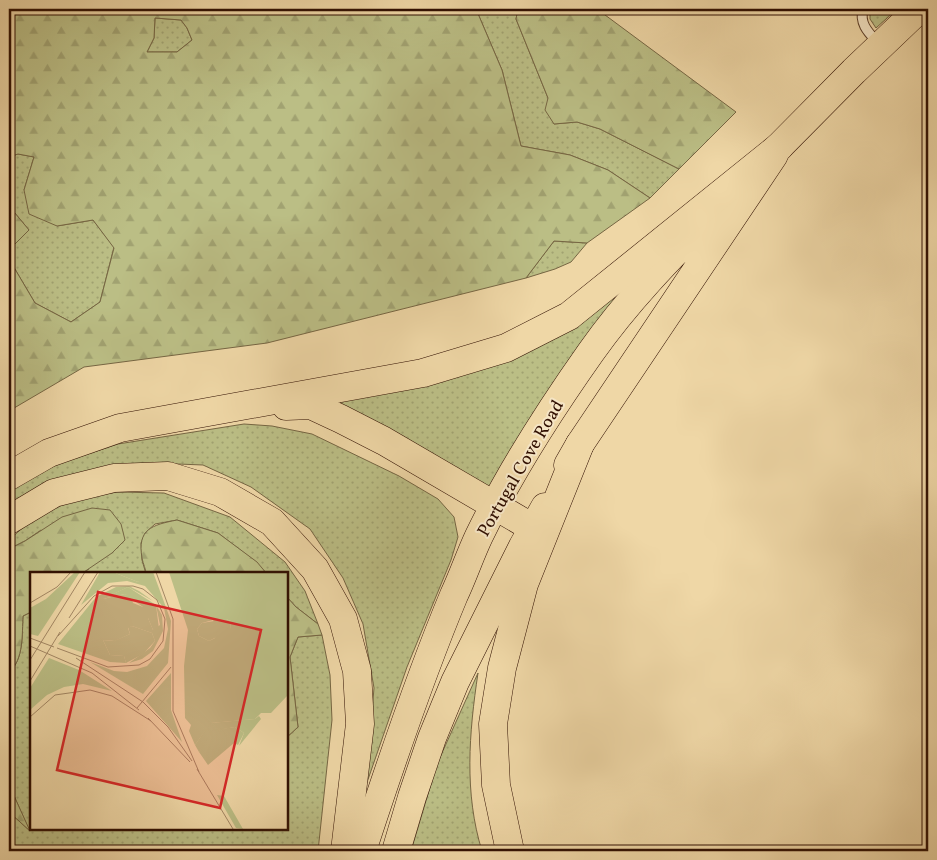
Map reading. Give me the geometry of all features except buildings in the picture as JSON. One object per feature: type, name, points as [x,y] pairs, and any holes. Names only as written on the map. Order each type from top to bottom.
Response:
[{"type":"main road","name":"Portugal Cove Road","points":[[362,851],[398,740],[430,653],[479,537],[495,505],[536,435],[591,351],[646,281],[919,9]]},
{"type":"main road","name":"Portugal Cove Road","points":[[396,851],[432,738],[455,682],[533,528],[580,444],[779,147]]},
{"type":"main road","points":[[9,476],[49,453],[120,428],[423,373],[506,348],[569,316],[779,147]]},
{"type":"main road","points":[[235,407],[311,405],[384,441],[533,528]]},
{"type":"main road","points":[[510,851],[496,785],[493,733],[502,668],[524,584],[580,444]]},
{"type":"main road","points":[[9,520],[54,493],[114,478],[168,476],[220,492],[272,522],[316,569],[342,619],[356,671],[360,724],[344,851]]},
{"type":"lane","points":[[863,9],[861,15],[865,29],[881,46]]},
{"type":"green space","points":[[9,9],[476,9],[502,70],[521,146],[570,155],[608,170],[650,198],[587,243],[554,241],[526,278],[267,343],[84,367],[9,411],[9,259],[35,303],[71,322],[100,302],[114,248],[93,220],[57,226],[29,214],[24,190],[34,157],[18,154],[9,157]],"holes":[[[155,18],[181,20],[192,40],[177,52],[147,52],[154,38]]]},
{"type":"green space","points":[[476,9],[518,9],[516,19],[548,98],[554,124],[577,122],[600,129],[679,169],[650,198],[608,170],[570,155],[521,146],[502,70]]},
{"type":"green space","points":[[518,9],[597,9],[736,112],[679,169],[600,129],[577,122],[554,124],[545,110],[548,98],[516,19]]},
{"type":"green space","points":[[870,9],[897,9],[876,28],[870,19]]},
{"type":"green space","points":[[155,18],[181,20],[192,40],[177,52],[147,52],[154,38]]},
{"type":"green space","points":[[18,154],[34,157],[24,190],[57,226],[93,220],[114,247],[100,302],[71,322],[35,303],[9,259],[9,250],[29,230],[9,206],[9,157]]},
{"type":"green space","points":[[9,206],[29,230],[9,250]]},
{"type":"green space","points":[[554,241],[587,243],[571,262],[526,278]]},
{"type":"green space","points":[[648,266],[487,491],[319,399],[411,387]]},
{"type":"green space","points":[[244,424],[272,426],[312,434],[399,476],[438,499],[454,517],[458,537],[451,560],[407,667],[355,817],[368,759],[374,688],[363,624],[343,578],[310,529],[251,487],[203,465],[153,463],[9,506],[9,487],[61,463],[118,444]]},
{"type":"green space","points":[[117,492],[164,493],[230,517],[285,562],[305,591],[318,624],[288,598],[288,572],[265,572],[256,562],[218,533],[177,520],[155,524],[145,533],[141,543],[142,560],[145,572],[84,572],[89,569],[41,530],[9,549],[9,540],[38,514],[82,498]]},
{"type":"green space","points":[[92,508],[110,510],[121,524],[125,540],[112,553],[84,572],[30,572],[30,612],[23,616],[20,653],[14,667],[9,672],[9,549],[62,517]]},
{"type":"green space","points":[[177,520],[218,533],[257,562],[265,572],[146,572],[142,558],[142,541],[148,530],[160,524]]},
{"type":"green space","points":[[288,598],[318,624],[322,635],[298,637],[290,657],[298,727],[288,736]]},
{"type":"green space","points":[[30,612],[30,830],[288,830],[288,736],[298,727],[290,657],[298,637],[322,635],[330,675],[332,720],[318,851],[10,851],[9,812],[29,830],[9,786],[9,672],[14,667],[20,653],[23,616]]},
{"type":"green space","points":[[478,673],[472,718],[470,785],[476,829],[482,851],[411,851],[437,764]]},
{"type":"green space","points":[[9,786],[15,798],[30,831],[9,812]]}]
